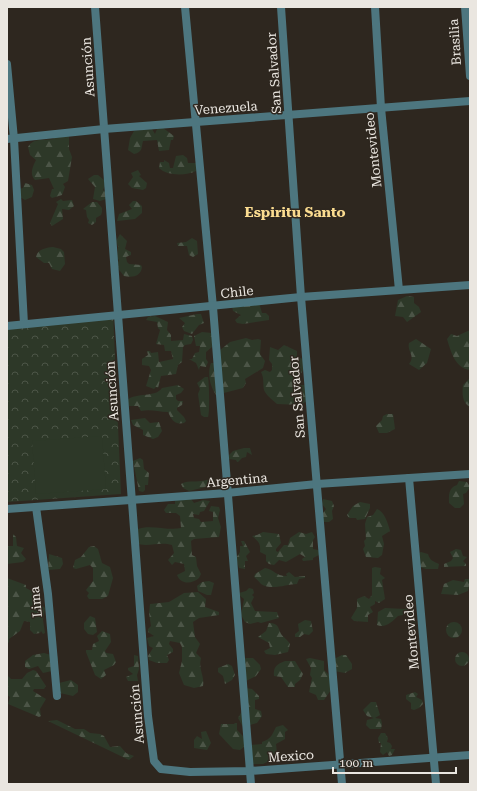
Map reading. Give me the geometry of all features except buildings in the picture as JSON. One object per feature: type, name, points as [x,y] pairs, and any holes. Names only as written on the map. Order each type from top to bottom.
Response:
[{"type":"street","name":"Asunción","points":[[95,7],[152,752],[154,761],[161,769]]},
{"type":"street","points":[[185,7],[213,307],[251,784]]},
{"type":"street","name":"San Salvador","points":[[281,7],[301,298],[342,784]]},
{"type":"street","name":"Montevideo","points":[[375,7],[381,108],[399,290]]},
{"type":"street","name":"Brasilia","points":[[467,10],[470,76]]},
{"type":"street","points":[[7,64],[10,139],[24,324]]},
{"type":"street","name":"Venezuela","points":[[10,139],[104,129],[470,101]]},
{"type":"street","name":"Chile","points":[[7,326],[118,314],[470,285]]},
{"type":"street","name":"Argentina","points":[[7,509],[227,493],[317,484],[470,474]]},
{"type":"street","name":"Montevideo","points":[[409,478],[436,784]]},
{"type":"street","name":"Lima","points":[[36,507],[48,594],[57,696]]},
{"type":"street","name":"Mexico","points":[[161,769],[190,772],[250,771],[434,759],[470,755]]},
{"type":"green space","points":[[163,128],[174,136],[173,140],[171,140],[169,150],[159,151],[157,140],[143,141],[141,149],[137,153],[134,154],[128,150],[130,138],[134,131],[152,129],[155,134],[157,129]]},
{"type":"green space","points":[[59,133],[69,136],[69,149],[72,157],[68,181],[63,184],[65,187],[62,195],[52,198],[50,196],[52,189],[54,189],[49,178],[35,180],[33,178],[32,170],[36,160],[30,155],[28,147],[36,141],[53,139]]},
{"type":"green space","points":[[183,155],[187,158],[188,163],[196,163],[196,171],[187,174],[172,174],[162,171],[159,168],[160,162],[164,162],[164,160],[169,163],[170,168],[173,168],[176,156]]},
{"type":"green space","points":[[138,170],[141,175],[139,176],[147,183],[146,188],[143,190],[132,188],[128,184],[133,177],[131,173]]},
{"type":"green space","points":[[94,175],[98,175],[104,180],[105,186],[103,190],[106,192],[106,199],[100,201],[93,199],[95,187],[88,179]]},
{"type":"green space","points":[[25,183],[32,185],[34,190],[32,197],[25,200],[20,197],[19,189],[23,188]]},
{"type":"green space","points":[[61,199],[63,201],[72,200],[74,206],[69,210],[62,209],[63,219],[52,226],[50,223],[58,204],[56,202]]},
{"type":"green space","points":[[133,201],[136,201],[142,206],[142,213],[135,219],[117,221],[119,214],[132,209],[129,205]]},
{"type":"green space","points":[[92,202],[97,202],[102,208],[102,212],[101,215],[96,218],[96,222],[92,225],[88,223],[89,220],[86,210],[83,209]]},
{"type":"green space","points":[[120,234],[127,241],[125,249],[131,252],[131,255],[126,257],[127,262],[129,264],[141,265],[142,267],[136,276],[124,276],[116,266],[119,260],[117,258],[118,246],[116,241]]},
{"type":"green space","points":[[192,238],[197,241],[198,254],[193,257],[189,255],[187,246],[178,246],[177,243],[186,242]]},
{"type":"green space","points":[[53,247],[61,249],[64,252],[65,264],[60,271],[52,269],[49,263],[44,263],[36,257],[38,252],[45,248]]},
{"type":"green space","points":[[407,296],[414,297],[414,303],[419,307],[421,312],[407,322],[403,317],[395,316],[398,300]]},
{"type":"green space","points":[[259,303],[262,313],[266,313],[269,316],[269,320],[243,324],[237,323],[235,320],[241,315],[233,311],[232,306]]},
{"type":"green space","points":[[113,312],[121,494],[7,502],[7,327]]},
{"type":"green space","points":[[201,314],[204,323],[199,325],[192,334],[184,331],[182,327],[185,323],[179,318]]},
{"type":"green space","points":[[155,316],[168,322],[167,330],[171,335],[171,341],[183,340],[184,334],[192,336],[193,340],[191,344],[183,347],[182,362],[178,365],[176,374],[161,376],[158,388],[156,387],[154,389],[146,386],[151,370],[149,366],[142,365],[142,359],[148,355],[147,351],[150,351],[151,353],[158,352],[159,362],[173,359],[171,351],[165,351],[164,345],[156,344],[160,330],[157,322],[146,320],[148,317]]},
{"type":"green space","points":[[470,330],[470,370],[465,369],[454,359],[447,339],[451,334],[457,336]]},
{"type":"green space","points":[[202,332],[212,333],[212,347],[206,352],[206,359],[208,362],[206,367],[200,366],[199,370],[196,363],[189,359],[192,359],[195,353],[199,352],[200,346],[196,346],[194,336]]},
{"type":"green space","points":[[246,338],[261,340],[260,354],[265,361],[263,368],[245,379],[246,383],[243,388],[216,395],[212,388],[209,376],[211,363],[214,363],[214,355],[230,342]]},
{"type":"green space","points":[[416,339],[431,349],[427,363],[419,370],[409,364],[412,356],[409,349],[409,343]]},
{"type":"green space","points":[[284,345],[297,351],[297,357],[303,359],[303,370],[299,377],[300,385],[308,385],[308,400],[301,405],[277,404],[264,390],[261,372],[265,370],[270,372],[272,370],[272,364],[269,360],[270,347],[278,350]]},
{"type":"green space","points":[[205,377],[208,377],[208,417],[201,415],[198,394],[200,389],[197,383]]},
{"type":"green space","points":[[470,378],[470,407],[465,403],[463,398],[463,385]]},
{"type":"green space","points":[[178,385],[184,389],[181,393],[176,395],[176,399],[178,401],[183,401],[182,405],[177,408],[177,410],[184,417],[186,421],[184,423],[176,423],[168,412],[148,410],[141,411],[138,406],[129,406],[127,400],[131,398],[155,393],[162,388]]},
{"type":"green space","points":[[393,414],[395,429],[387,433],[379,433],[376,426],[382,420],[383,416]]},
{"type":"green space","points":[[145,418],[150,423],[159,422],[162,431],[158,437],[153,439],[143,435],[143,430],[133,425],[131,420]]},
{"type":"green space","points":[[102,436],[106,489],[36,494],[32,441]]},
{"type":"green space","points":[[250,448],[252,455],[247,452],[246,457],[242,458],[238,462],[236,460],[229,459],[228,456],[233,451]]},
{"type":"green space","points":[[140,458],[143,460],[144,469],[149,473],[148,485],[145,485],[145,490],[143,492],[139,491],[133,461]]},
{"type":"green space","points":[[212,478],[215,480],[214,485],[189,491],[183,488],[181,484],[203,481]]},
{"type":"green space","points":[[459,481],[467,482],[470,487],[466,493],[463,494],[464,504],[460,508],[455,508],[449,503],[449,495],[452,488],[457,485]]},
{"type":"green space","points":[[178,498],[191,499],[194,503],[203,500],[210,501],[204,511],[200,512],[199,515],[193,514],[194,518],[199,519],[201,522],[213,521],[213,512],[209,511],[211,506],[219,507],[220,510],[218,518],[221,527],[219,537],[194,539],[191,541],[192,555],[196,557],[197,566],[201,574],[199,578],[190,582],[181,581],[177,575],[185,571],[184,564],[175,562],[172,565],[168,560],[174,553],[172,545],[145,545],[136,543],[138,529],[148,527],[170,529],[181,528],[180,516],[176,513],[166,513],[164,510],[168,504],[175,504],[175,501]]},
{"type":"green space","points":[[323,499],[332,501],[334,506],[332,511],[333,519],[329,522],[323,522],[323,513],[326,509],[322,504]]},
{"type":"green space","points":[[360,502],[370,504],[370,508],[365,519],[357,520],[356,518],[349,518],[347,515],[353,506]]},
{"type":"green space","points":[[377,509],[384,515],[390,531],[382,536],[384,544],[382,555],[378,558],[366,557],[363,549],[365,546],[364,541],[366,539],[365,524],[367,517],[373,515]]},
{"type":"green space","points":[[263,532],[279,534],[281,543],[276,549],[278,552],[284,545],[288,545],[290,538],[299,532],[306,534],[312,532],[315,537],[313,540],[313,549],[318,550],[321,554],[313,558],[313,560],[303,561],[302,559],[305,557],[300,554],[286,562],[279,560],[274,565],[269,564],[266,561],[266,555],[260,552],[259,542],[252,536]]},
{"type":"green space","points":[[13,534],[16,537],[17,546],[24,548],[21,553],[26,559],[23,562],[7,564],[7,546],[13,546]]},
{"type":"green space","points":[[241,541],[244,541],[250,552],[246,556],[248,561],[245,561],[245,569],[239,568],[236,558],[240,552],[240,546],[243,546]]},
{"type":"green space","points":[[94,546],[98,549],[102,563],[110,567],[113,578],[108,596],[102,599],[89,599],[87,596],[89,593],[86,590],[93,581],[93,568],[90,565],[76,569],[73,568],[75,560],[81,557],[89,547]]},
{"type":"green space","points":[[456,549],[461,550],[463,556],[467,557],[463,561],[466,566],[444,567],[444,564],[451,561],[453,558],[450,552]]},
{"type":"green space","points":[[421,552],[428,554],[433,561],[439,564],[438,569],[426,569],[420,567],[419,553]]},
{"type":"green space","points":[[49,554],[62,558],[63,564],[60,569],[48,570]]},
{"type":"green space","points":[[265,568],[283,576],[287,576],[286,574],[289,572],[295,577],[305,576],[305,578],[299,579],[297,584],[274,587],[265,586],[254,577],[255,574]]},
{"type":"green space","points":[[372,568],[381,568],[380,574],[385,578],[382,580],[385,599],[379,603],[375,601],[375,604],[370,607],[373,612],[368,615],[368,622],[354,621],[351,618],[357,608],[357,599],[364,596],[369,599],[372,595]]},
{"type":"green space","points":[[7,578],[26,585],[26,588],[39,595],[40,604],[45,608],[43,620],[45,633],[43,634],[41,631],[40,633],[34,634],[30,630],[30,622],[24,621],[20,631],[9,639],[7,644]]},
{"type":"green space","points":[[465,579],[470,579],[468,591],[458,595],[441,594],[444,584],[453,580],[464,582]]},
{"type":"green space","points":[[209,581],[214,583],[211,595],[198,591],[197,586],[202,582]]},
{"type":"green space","points":[[249,588],[253,589],[254,593],[252,595],[254,597],[251,603],[255,611],[277,612],[279,618],[261,623],[258,622],[250,624],[245,622],[241,615],[244,599],[239,595],[239,593],[246,591]]},
{"type":"green space","points":[[198,592],[206,599],[205,607],[219,612],[219,615],[199,618],[193,622],[195,637],[200,644],[196,653],[201,658],[200,666],[203,679],[203,686],[194,688],[184,685],[179,673],[182,661],[182,647],[180,643],[170,641],[169,644],[173,649],[173,652],[167,655],[169,660],[167,663],[157,663],[149,660],[148,656],[153,648],[149,646],[147,638],[154,636],[148,632],[148,629],[151,626],[149,613],[150,604],[169,602],[184,593]]},
{"type":"green space","points":[[409,597],[414,598],[412,610],[416,621],[415,626],[409,625],[407,614],[398,616],[386,625],[377,625],[378,612],[385,608],[405,609],[407,607]]},
{"type":"green space","points":[[90,616],[95,618],[97,632],[93,635],[88,634],[84,629],[84,623]]},
{"type":"green space","points":[[305,620],[311,621],[313,631],[309,635],[304,634],[300,637],[295,637],[295,634],[299,631],[298,624]]},
{"type":"green space","points":[[451,622],[457,622],[462,627],[460,636],[457,638],[451,638],[446,633],[446,627]]},
{"type":"green space","points":[[269,623],[275,624],[279,628],[281,634],[290,644],[288,652],[275,655],[266,654],[264,651],[270,648],[269,643],[258,637],[266,631]]},
{"type":"green space","points":[[102,631],[110,634],[111,642],[105,651],[106,653],[113,654],[116,662],[114,665],[104,670],[106,675],[101,679],[95,675],[86,650],[92,650],[93,644],[99,641],[97,636]]},
{"type":"green space","points":[[459,652],[465,652],[469,656],[469,662],[465,666],[459,666],[455,662],[455,656]]},
{"type":"green space","points":[[44,653],[58,657],[52,671],[43,673],[38,666],[29,669],[25,667],[25,661],[33,655]]},
{"type":"green space","points":[[134,655],[138,656],[138,681],[128,681],[126,677],[133,674],[128,670],[128,668],[134,666]]},
{"type":"green space","points":[[342,655],[346,655],[352,664],[352,669],[345,673],[334,671],[334,659]]},
{"type":"green space","points":[[246,658],[253,658],[260,665],[261,669],[256,676],[246,681],[238,675],[238,670],[239,665]]},
{"type":"green space","points":[[310,658],[324,661],[324,670],[330,676],[331,690],[324,700],[318,700],[316,695],[309,692],[312,678],[310,675],[311,668],[306,659]]},
{"type":"green space","points":[[285,661],[295,661],[303,674],[300,680],[295,684],[295,687],[288,687],[281,677],[274,676],[276,666]]},
{"type":"green space","points":[[228,664],[232,666],[235,675],[232,680],[225,684],[223,676],[218,672],[218,668]]},
{"type":"green space","points":[[33,670],[36,671],[46,686],[44,689],[34,689],[33,691],[46,699],[40,709],[41,716],[39,717],[8,704],[10,697],[7,695],[7,675],[11,679],[22,679],[27,673]]},
{"type":"green space","points":[[71,680],[78,685],[78,692],[73,696],[60,693],[59,683]]},
{"type":"green space","points":[[245,688],[252,689],[259,696],[259,699],[255,700],[255,709],[261,711],[262,716],[257,723],[243,727],[238,718],[242,711]]},
{"type":"green space","points":[[415,692],[418,694],[416,697],[422,700],[423,704],[414,710],[411,709],[411,703],[406,699],[406,695]]},
{"type":"green space","points":[[371,702],[376,702],[380,715],[375,718],[381,719],[381,729],[370,729],[366,725],[367,720],[374,718],[367,716],[363,710]]},
{"type":"green space","points":[[57,720],[75,729],[84,729],[90,733],[100,734],[104,736],[110,747],[120,746],[126,753],[134,756],[129,760],[48,721]]},
{"type":"green space","points":[[237,723],[237,730],[244,737],[244,747],[240,750],[233,749],[219,734],[221,724]]},
{"type":"green space","points":[[283,725],[288,730],[285,732],[285,739],[276,744],[277,753],[273,759],[263,764],[253,764],[250,745],[262,744],[262,742],[271,736],[276,727]]},
{"type":"green space","points":[[206,731],[211,743],[207,750],[194,748],[194,740],[197,736],[202,739],[201,732]]},
{"type":"green space","points":[[381,733],[385,733],[388,738],[387,742],[392,746],[391,749],[395,749],[392,755],[389,756],[387,752],[383,755],[380,752],[381,743],[379,743],[378,738]]},
{"type":"district","name":"Espiritu Santo","points":[[295,212]]}]
